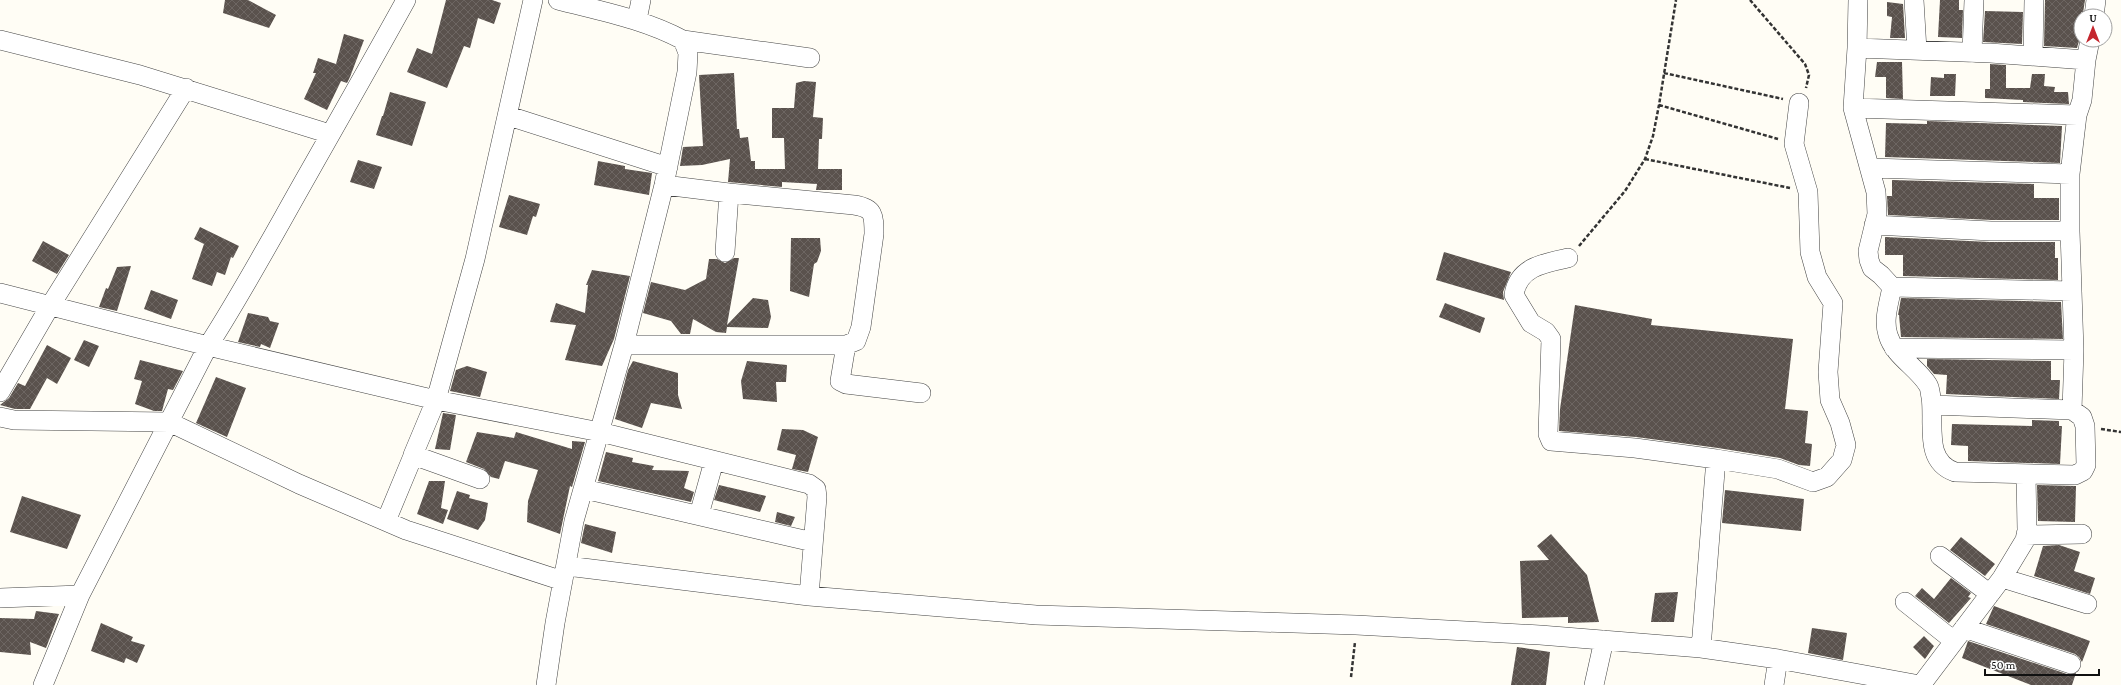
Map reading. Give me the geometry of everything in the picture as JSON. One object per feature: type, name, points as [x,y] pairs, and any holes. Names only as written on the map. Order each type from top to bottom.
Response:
[{"type":"street","points":[[43,685],[80,595],[208,346],[232,309],[330,134],[356,93],[406,0]]},
{"type":"street","points":[[386,521],[436,400],[475,259],[509,116],[533,0]]},
{"type":"street","points":[[558,0],[636,20],[665,30],[683,40],[810,58]]},
{"type":"street","points":[[636,20],[640,0]]},
{"type":"street","points":[[1858,0],[1857,48],[1853,108],[1871,168],[1876,192],[1877,214],[1868,251],[1872,268],[1892,287],[2072,291]]},
{"type":"street","points":[[1914,0],[1916,50]]},
{"type":"street","points":[[1972,53],[1974,0]]},
{"type":"street","points":[[2033,56],[2034,0]]},
{"type":"street","points":[[0,40],[186,88],[330,134]]},
{"type":"street","points":[[546,685],[574,521],[624,345],[666,176],[687,72],[688,53],[683,40]]},
{"type":"street","points":[[1857,48],[2033,56],[2086,60]]},
{"type":"street","points":[[2072,410],[2074,350],[2070,231],[2070,174],[2088,48]]},
{"type":"street","points":[[0,392],[50,306],[186,88]]},
{"type":"street","points":[[1568,258],[1543,263],[1526,271],[1515,285],[1514,295],[1532,323],[1546,332],[1551,339],[1549,438],[1556,442],[1635,448],[1778,469],[1813,482],[1827,477],[1842,460],[1846,446],[1840,423],[1830,400],[1828,372],[1833,303],[1817,277],[1812,265],[1810,252],[1808,192],[1794,144],[1799,103]]},
{"type":"street","points":[[1853,108],[2078,115]]},
{"type":"street","points":[[509,116],[666,176],[729,193],[854,205],[864,207],[870,211],[874,220],[874,234],[864,315],[856,341],[846,345],[624,345]]},
{"type":"street","points":[[1871,168],[2070,174]]},
{"type":"street","points":[[725,252],[729,193]]},
{"type":"street","points":[[1874,225],[1991,231],[2070,231]]},
{"type":"street","points":[[1892,287],[1885,323],[1888,336],[1894,348],[1929,386],[1932,405],[1933,451],[1939,462],[1946,469],[1955,472],[2075,475],[2083,472],[2086,465],[2085,426],[2082,417],[2072,410],[1932,405]]},
{"type":"street","points":[[0,293],[208,346],[436,400],[600,432],[813,486],[816,489],[817,497],[809,596]]},
{"type":"street","points":[[846,345],[839,376],[840,381],[846,384],[921,393]]},
{"type":"street","points":[[1894,348],[2074,350]]},
{"type":"street","points":[[0,417],[14,420],[169,422],[300,484],[406,530],[565,574],[1036,615],[1356,626],[1604,640],[1701,648],[1778,659],[1920,685],[2002,578],[2026,535],[2026,474]]},
{"type":"street","points":[[413,456],[480,479]]},
{"type":"street","points":[[1701,648],[1716,459]]},
{"type":"street","points":[[699,515],[714,461]]},
{"type":"street","points":[[584,489],[813,542]]},
{"type":"street","points":[[2026,535],[2082,534]]},
{"type":"street","points":[[1940,556],[1990,594]]},
{"type":"street","points":[[2002,578],[2087,604]]},
{"type":"street","points":[[0,598],[80,595]]},
{"type":"street","points":[[1905,602],[1959,635],[2071,664]]},
{"type":"street","points":[[1594,685],[1604,640]]},
{"type":"street","points":[[1774,685],[1778,659]]},
{"type":"path","points":[[1568,258],[1625,191],[1645,159],[1653,136],[1676,0]]},
{"type":"path","points":[[1664,73],[1799,103],[1809,75],[1805,64],[1750,0]]},
{"type":"path","points":[[1659,105],[1794,144]]},
{"type":"path","points":[[1645,159],[1808,192]]},
{"type":"path","points":[[1351,677],[1356,626]]},
{"type":"building","points":[[225,0],[248,0],[276,15],[269,28],[223,13]]},
{"type":"building","points":[[446,0],[492,0],[501,3],[494,24],[478,18],[470,48],[464,46],[447,88],[407,72],[417,48],[432,54]]},
{"type":"building","points":[[1940,0],[1959,0],[1959,10],[1963,10],[1962,38],[1938,37]]},
{"type":"building","points":[[2045,0],[2085,0],[2084,8],[2073,8],[2073,48],[2044,46]]},
{"type":"building","points":[[1887,2],[1903,4],[1905,38],[1890,38],[1892,17],[1887,16]]},
{"type":"building","points":[[1985,11],[2023,12],[2022,44],[1983,42]]},
{"type":"building","points":[[344,34],[364,40],[347,83],[341,81],[327,110],[304,99],[316,73],[313,73],[318,58],[336,64]]},
{"type":"building","points":[[1877,62],[1902,62],[1903,99],[1886,98],[1886,77],[1875,77]]},
{"type":"building","points":[[1990,64],[2006,65],[2006,88],[2030,88],[2032,74],[2045,74],[2044,86],[2055,87],[2054,92],[2068,92],[2069,104],[2023,102],[2023,100],[1985,98],[1985,89],[1990,89]]},
{"type":"building","points":[[734,73],[737,129],[739,129],[740,138],[748,137],[751,161],[755,161],[755,169],[785,169],[784,138],[772,138],[772,108],[794,108],[796,83],[804,81],[816,82],[813,117],[823,118],[822,139],[819,139],[818,169],[842,169],[842,190],[816,190],[817,184],[782,182],[782,187],[728,182],[730,159],[702,165],[680,166],[683,147],[703,146],[699,75]]},
{"type":"building","points":[[1944,74],[1956,74],[1955,96],[1930,96],[1931,77],[1944,78]]},
{"type":"building","points":[[390,92],[426,102],[412,146],[376,135]]},
{"type":"building","points":[[1927,121],[2062,126],[2060,163],[1885,157],[1886,123],[1927,124]]},
{"type":"building","points":[[358,160],[382,167],[374,189],[350,182]]},
{"type":"building","points":[[598,161],[625,166],[625,169],[652,173],[649,195],[594,185]]},
{"type":"building","points":[[1892,180],[2034,184],[2034,198],[2059,198],[2059,220],[1991,220],[1888,215],[1887,196],[1892,196]]},
{"type":"building","points":[[509,195],[540,204],[536,217],[533,216],[527,235],[499,227]]},
{"type":"building","points":[[200,227],[239,246],[233,258],[231,257],[225,275],[217,272],[212,286],[192,279],[204,244],[194,239]]},
{"type":"building","points":[[1885,237],[1990,242],[2055,242],[2055,258],[2058,258],[2058,280],[1903,276],[1903,255],[1885,255]]},
{"type":"building","points":[[791,238],[820,238],[821,251],[817,262],[814,264],[809,297],[790,291]]},
{"type":"building","points":[[43,241],[69,255],[57,274],[32,261]]},
{"type":"building","points":[[1444,252],[1511,272],[1503,292],[1504,300],[1436,280]]},
{"type":"building","points":[[734,258],[739,258],[727,325],[753,298],[768,300],[771,317],[768,328],[727,327],[726,333],[716,332],[693,319],[690,334],[681,334],[671,321],[643,313],[651,282],[685,290],[706,279],[709,259],[717,259],[725,263]]},
{"type":"building","points":[[131,266],[117,311],[99,307],[106,288],[108,289],[117,267]]},
{"type":"building","points":[[592,270],[630,276],[614,339],[602,366],[565,360],[576,325],[550,322],[556,303],[585,313],[588,285],[586,285]]},
{"type":"building","points":[[151,290],[178,300],[171,319],[144,309]]},
{"type":"building","points":[[1901,298],[2061,302],[2063,339],[1901,337],[1898,315]]},
{"type":"building","points":[[1445,303],[1485,318],[1480,333],[1439,317]]},
{"type":"building","points":[[1575,305],[1652,319],[1651,325],[1793,339],[1785,409],[1808,411],[1805,443],[1812,444],[1810,466],[1799,465],[1780,458],[1718,448],[1636,437],[1559,431],[1560,409]]},
{"type":"building","points":[[248,313],[268,317],[270,321],[279,323],[270,348],[261,344],[260,347],[238,342]]},
{"type":"building","points":[[84,340],[99,346],[89,367],[74,360]]},
{"type":"building","points":[[47,345],[71,358],[57,384],[47,378],[30,409],[15,409],[0,405],[9,398],[18,383],[25,386]]},
{"type":"building","points":[[1927,359],[2051,361],[2051,380],[2060,380],[2059,399],[1946,394],[1947,375],[1934,374],[1927,366]]},
{"type":"building","points":[[140,360],[183,371],[173,390],[168,389],[162,411],[154,411],[135,404],[142,381],[134,379]]},
{"type":"building","points":[[633,361],[678,373],[678,395],[682,409],[651,403],[642,428],[615,419],[628,370]]},
{"type":"building","points":[[747,361],[787,365],[786,382],[776,382],[777,402],[743,399],[741,381]]},
{"type":"building","points":[[467,366],[487,372],[480,397],[450,391],[456,370]]},
{"type":"building","points":[[216,377],[246,388],[227,437],[196,423]]},
{"type":"building","points":[[443,413],[456,415],[450,450],[435,449]]},
{"type":"building","points":[[2032,420],[2059,421],[2059,426],[2062,426],[2060,464],[1968,461],[1968,446],[1951,445],[1952,424],[2032,426]]},
{"type":"building","points":[[782,429],[803,430],[818,437],[808,472],[792,469],[796,455],[777,450]]},
{"type":"building","points":[[477,432],[514,438],[516,432],[572,449],[572,441],[585,442],[572,487],[570,486],[560,534],[527,522],[528,501],[538,470],[505,461],[499,479],[491,477],[484,469],[466,462]]},
{"type":"building","points":[[606,452],[633,458],[632,462],[654,466],[652,470],[689,471],[684,488],[694,492],[691,502],[598,481]]},
{"type":"building","points":[[429,481],[445,481],[441,508],[448,510],[443,524],[417,514]]},
{"type":"building","points":[[719,485],[766,496],[760,512],[714,500]]},
{"type":"building","points":[[2037,485],[2076,486],[2075,522],[2038,521]]},
{"type":"building","points":[[1725,490],[1804,499],[1801,531],[1722,523]]},
{"type":"building","points":[[457,491],[470,495],[469,498],[488,503],[485,520],[478,530],[447,519]]},
{"type":"building","points":[[22,496],[81,515],[67,549],[10,532]]},
{"type":"building","points":[[777,512],[795,517],[791,526],[775,522]]},
{"type":"building","points":[[585,524],[616,532],[612,553],[581,543]]},
{"type":"building","points":[[1551,534],[1587,575],[1599,622],[1568,623],[1568,617],[1522,618],[1520,561],[1549,560],[1537,546]]},
{"type":"building","points":[[1961,537],[1995,564],[1985,576],[1950,550]]},
{"type":"building","points":[[2059,545],[2080,552],[2074,571],[2095,578],[2090,594],[2034,576],[2043,546]]},
{"type":"building","points":[[1951,578],[1971,593],[1968,597],[1971,598],[1949,623],[1915,596],[1922,588],[1934,599]]},
{"type":"building","points":[[1678,592],[1674,622],[1651,622],[1655,593]]},
{"type":"building","points":[[1994,606],[2090,641],[2082,662],[2075,654],[1986,624]]},
{"type":"building","points":[[36,611],[59,614],[46,648],[30,642],[31,655],[0,652],[0,618],[34,619]]},
{"type":"building","points":[[101,623],[133,637],[131,641],[145,645],[137,663],[126,658],[124,663],[91,651]]},
{"type":"building","points":[[1812,628],[1847,633],[1843,660],[1808,653]]},
{"type":"building","points":[[1924,636],[1934,646],[1925,659],[1913,647]]},
{"type":"building","points":[[1968,641],[2067,674],[2076,673],[2072,685],[2031,685],[1962,658]]},
{"type":"building","points":[[1517,647],[1550,652],[1546,685],[1511,685]]}]
